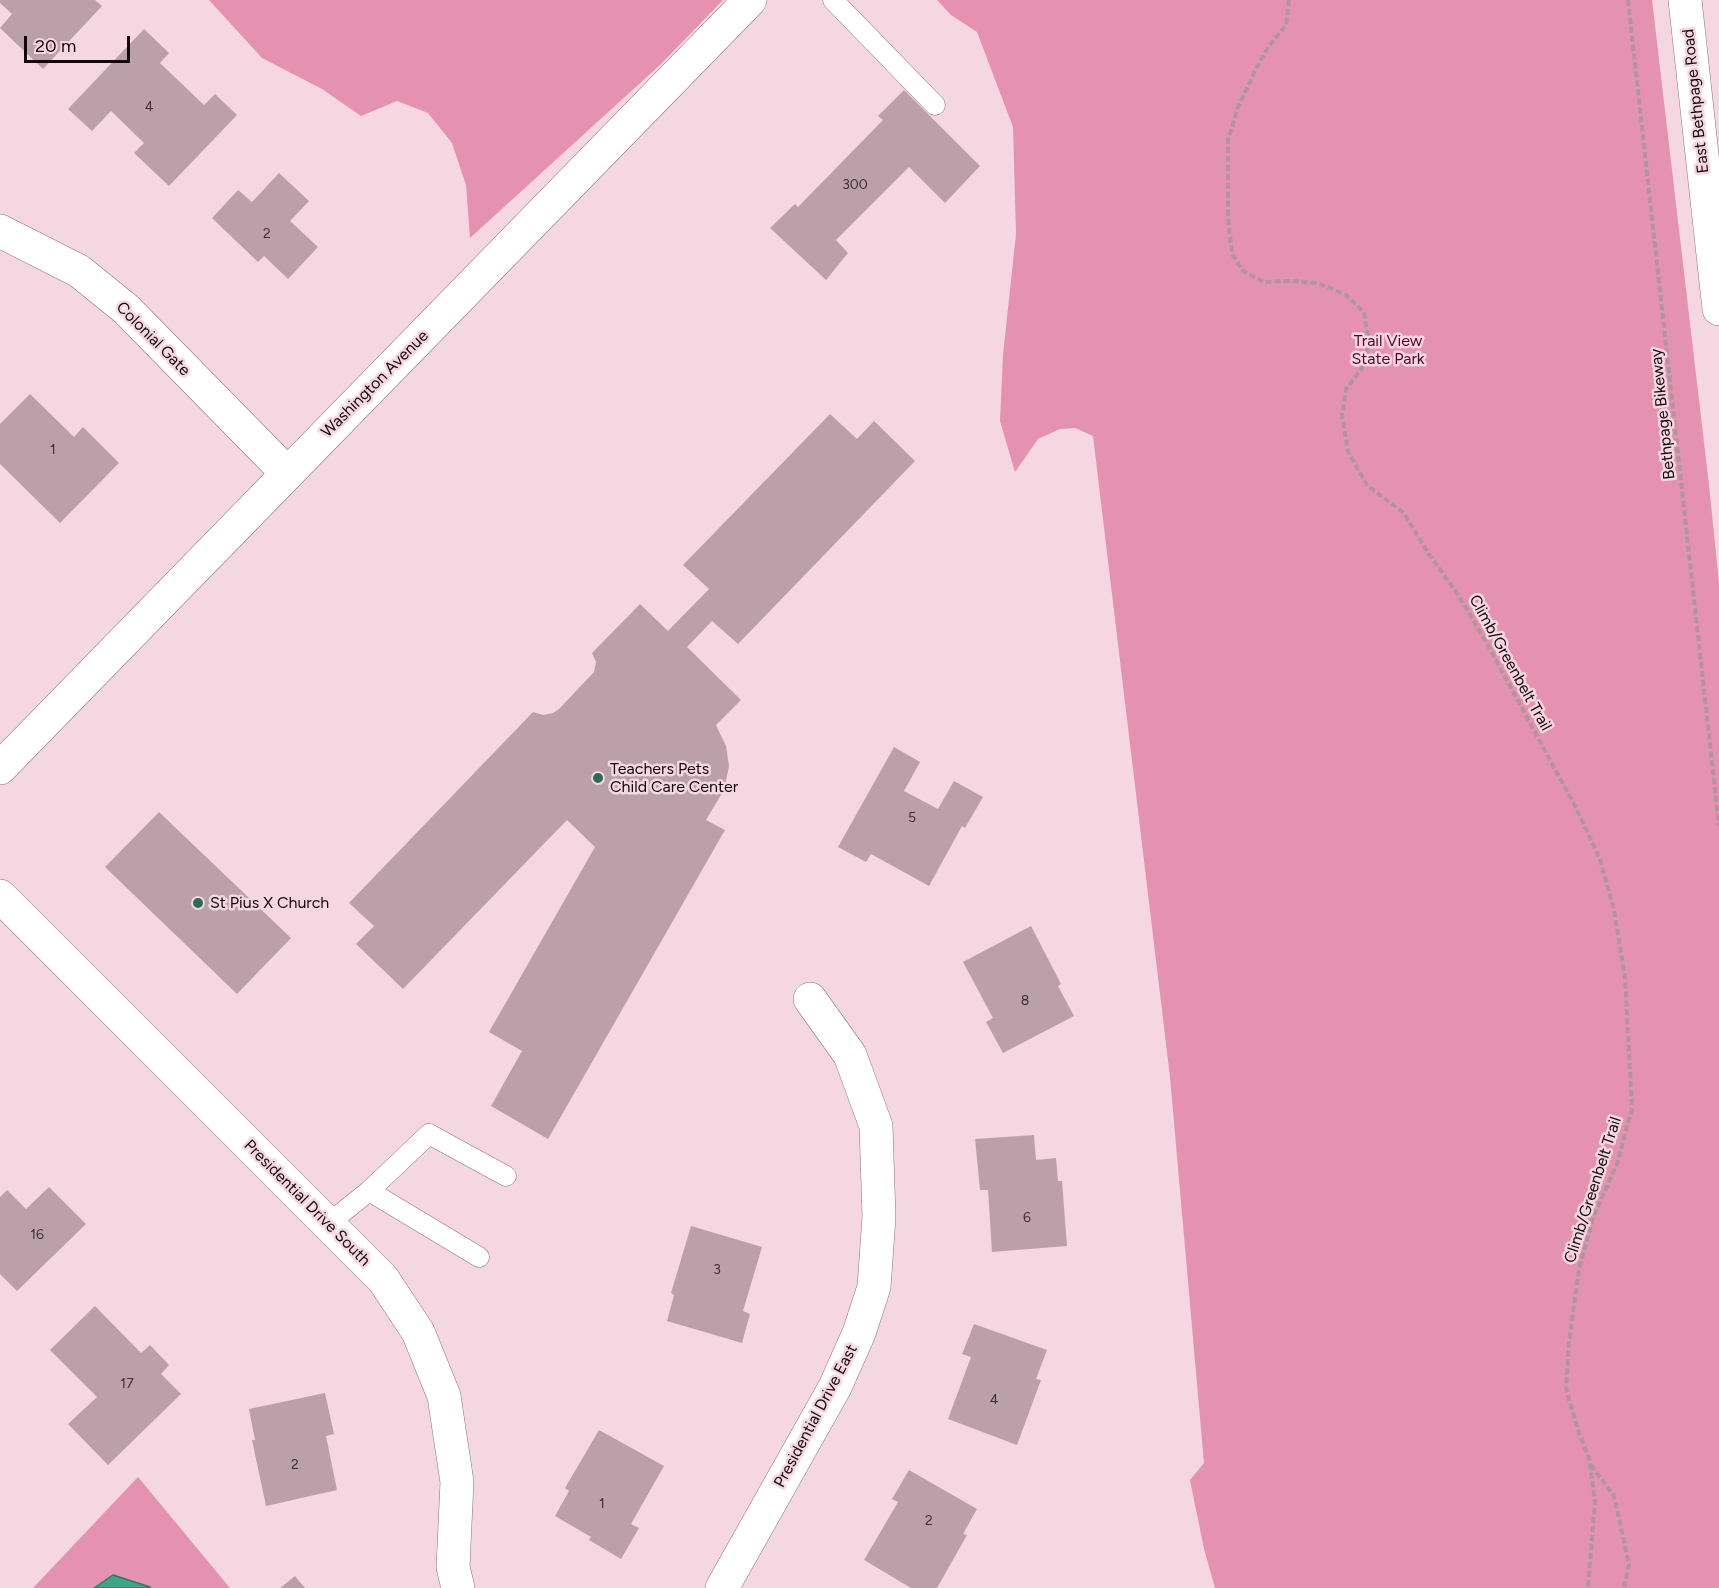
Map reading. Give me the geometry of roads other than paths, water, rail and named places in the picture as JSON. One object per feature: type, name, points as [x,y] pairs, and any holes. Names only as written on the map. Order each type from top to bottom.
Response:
[{"type":"street","name":"Washington Avenue","points":[[0,768],[750,0]]},
{"type":"street","name":"East Bethpage Road","points":[[1685,0],[1719,309]]},
{"type":"street","name":"Colonial Gate","points":[[0,231],[79,271],[126,309],[287,473]]},
{"type":"street","name":"Presidential Drive South","points":[[0,896],[383,1279],[418,1332],[444,1396],[457,1482],[453,1567],[458,1588]]},
{"type":"street","name":"Presidential Drive East","points":[[722,1588],[835,1387],[859,1333],[874,1287],[879,1217],[876,1126],[850,1055],[810,999]]},
{"type":"lane","points":[[833,0],[935,105]]},
{"type":"lane","points":[[328,1224],[369,1191],[429,1134],[506,1176]]},
{"type":"lane","points":[[369,1191],[479,1257]]},
{"type":"place","name":"Teachers Pets Child Care Center","points":[[598,778]]},
{"type":"place","name":"St Pius X Church","points":[[198,903]]},
{"type":"park label","name":"Trail View State Park","points":[[1388,350]]}]
